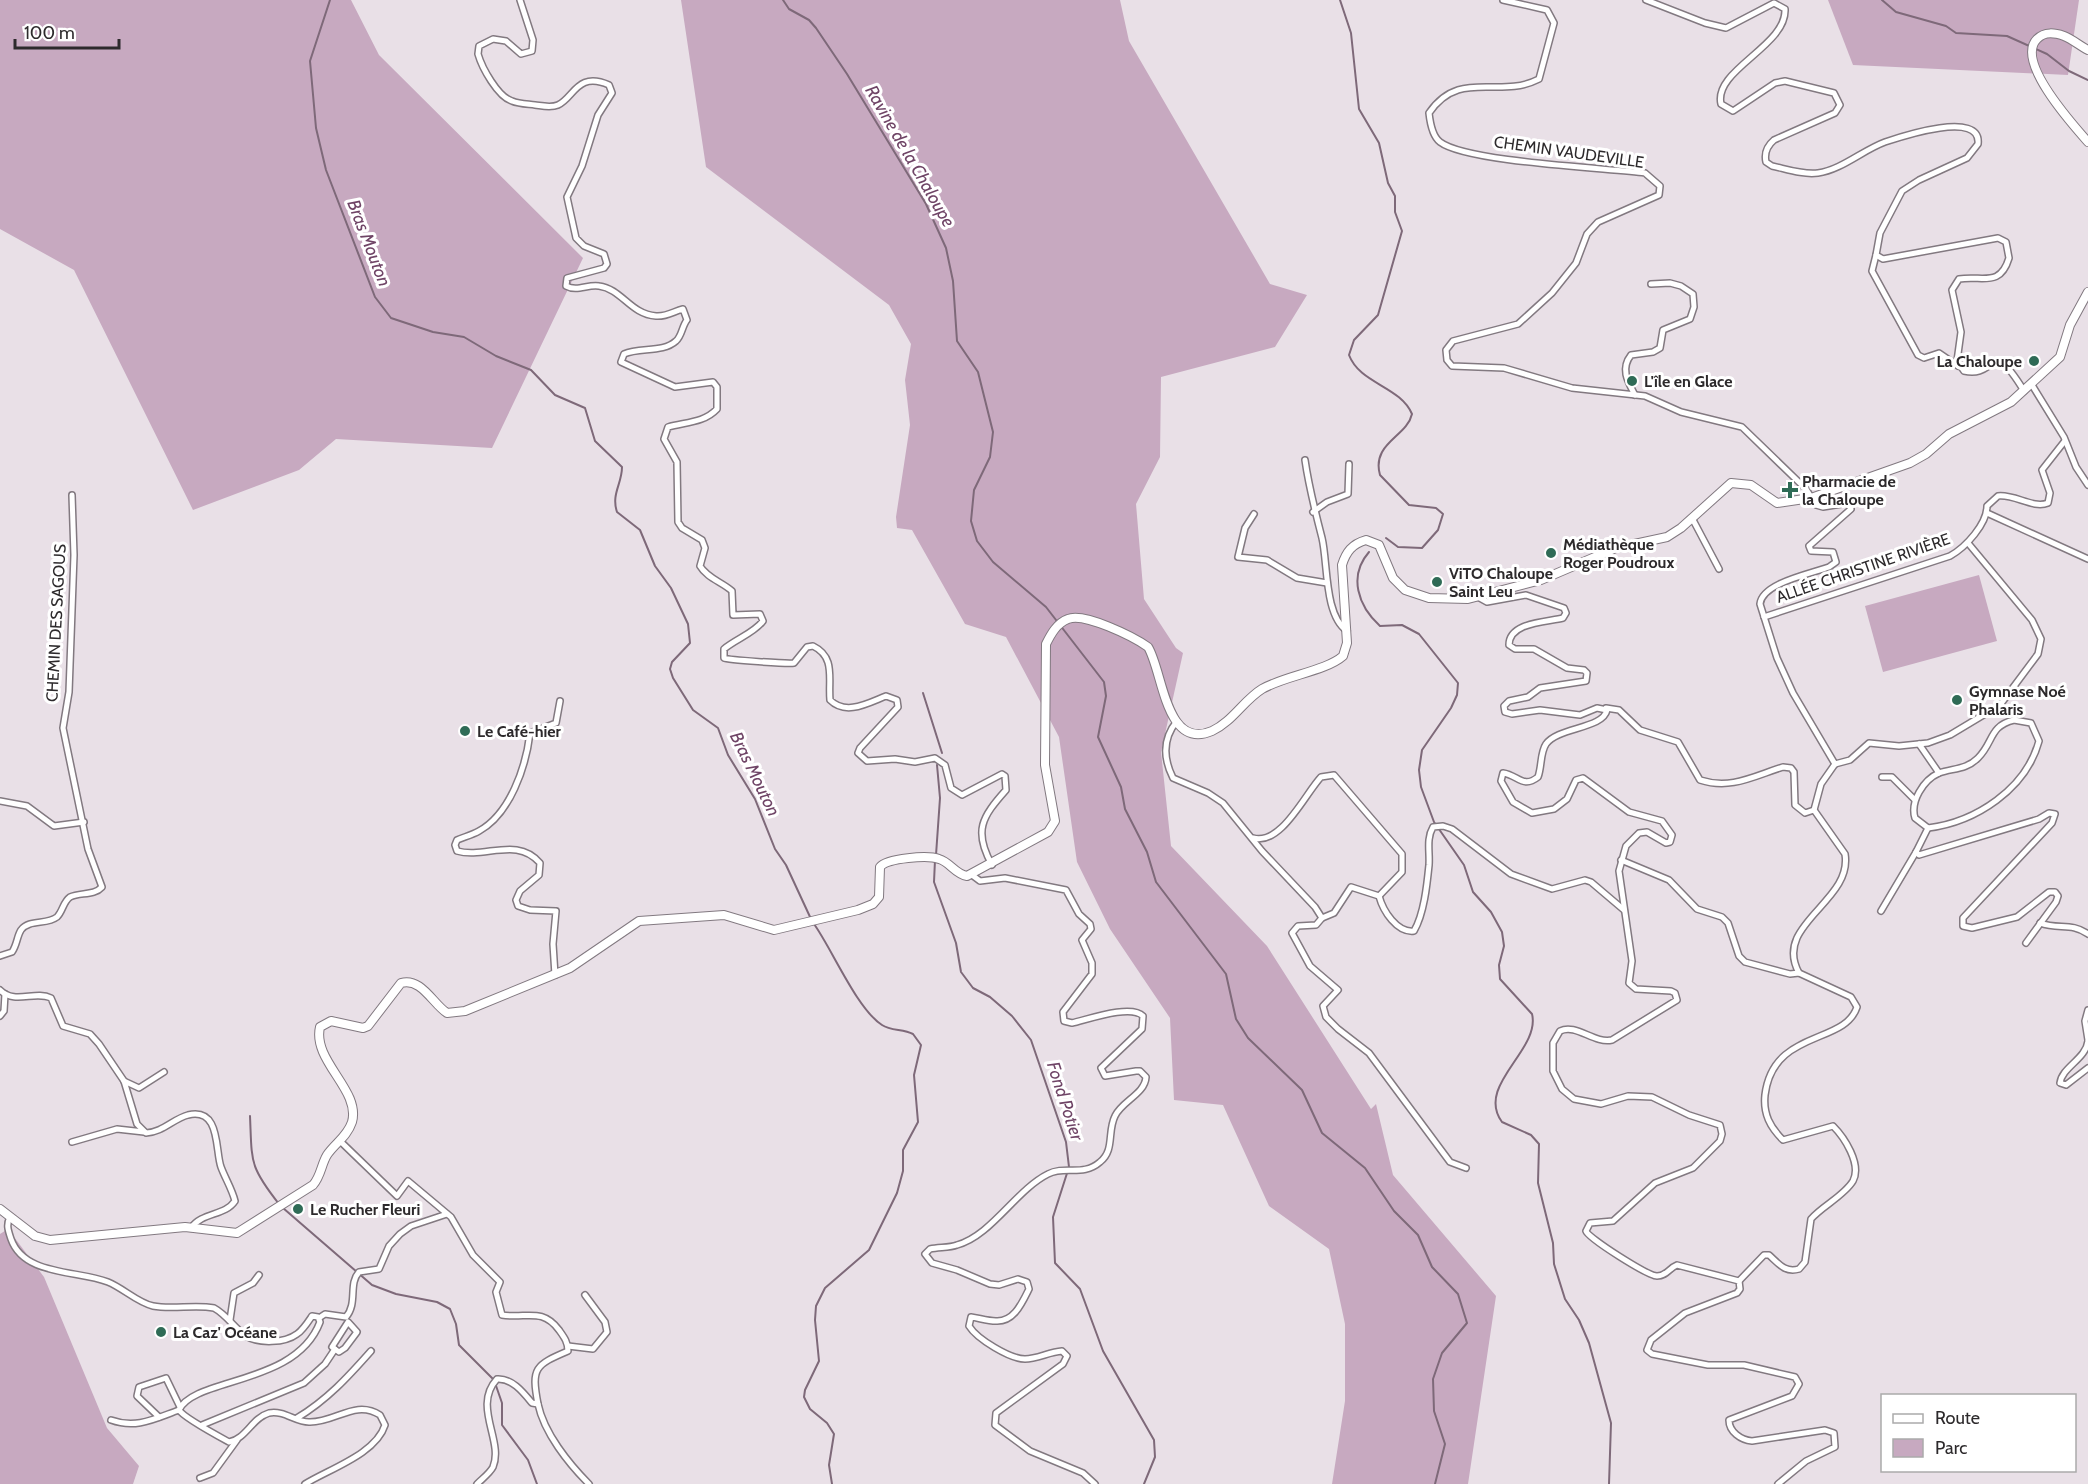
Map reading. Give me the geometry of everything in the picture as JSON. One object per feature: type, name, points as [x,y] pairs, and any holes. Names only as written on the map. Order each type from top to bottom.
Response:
[{"type":"main road","points":[[2088,50],[2066,37],[2052,33],[2042,35],[2035,41],[2032,54],[2033,63],[2049,92],[2088,142]]},
{"type":"main road","points":[[0,1209],[35,1236],[50,1240],[191,1228],[237,1233],[313,1185],[318,1179],[325,1159],[352,1122],[352,1110],[319,1041],[320,1027],[331,1021],[363,1028],[368,1026],[397,987],[406,981],[418,985],[442,1010],[451,1014],[555,975],[591,955],[639,921],[724,915],[774,930],[797,926],[873,904],[880,893],[880,871],[885,862],[932,857],[942,859],[960,875],[972,875],[1048,832],[1055,822],[1044,752],[1046,644],[1053,631],[1066,620],[1085,619],[1148,647],[1170,712],[1177,721],[1185,730],[1194,733],[1213,730],[1260,690],[1339,659],[1346,651],[1347,631],[1342,565],[1350,548],[1366,540],[1379,545],[1393,578],[1405,590],[1429,598],[1448,600],[1478,597],[1541,580],[1616,548],[1667,537],[1731,483],[1751,485],[1778,503],[1811,498],[1910,463],[1949,434],[2011,402],[2060,357],[2070,326],[2088,292]]},
{"type":"street","points":[[520,0],[533,39],[532,51],[521,54],[506,42],[494,39],[479,46],[478,54],[502,96],[511,101],[546,107],[562,103],[575,87],[582,83],[603,82],[609,85],[612,93],[598,115],[582,166],[567,197],[576,238],[584,246],[604,254],[607,264],[604,268],[567,278],[566,286],[571,289],[598,286],[620,296],[632,309],[657,316],[683,309],[687,320],[676,342],[668,346],[630,351],[624,354],[621,362],[675,387],[713,382],[717,387],[717,409],[713,413],[699,420],[668,427],[664,439],[677,462],[678,522],[682,528],[702,540],[705,548],[700,566],[704,573],[723,583],[732,591],[733,615],[759,614],[763,621],[758,627],[737,637],[724,650],[724,658],[729,661],[748,659],[787,664],[794,663],[807,647],[813,646],[827,656],[830,666],[830,700],[835,705],[857,707],[886,696],[897,700],[898,706],[893,715],[860,748],[858,753],[861,758],[867,761],[895,759],[915,762],[935,758],[945,765],[951,788],[956,794],[962,795],[1002,774],[1005,776],[1006,790],[992,805],[980,829],[980,836],[993,865]]},
{"type":"street","name":"CHEMIN VAUDEVILLE","points":[[1503,0],[1547,10],[1554,23],[1539,79],[1525,87],[1464,86],[1439,98],[1429,113],[1431,127],[1438,141],[1455,150],[1524,161],[1645,173],[1660,186],[1659,195],[1598,222],[1587,234],[1576,263],[1552,293],[1518,324],[1453,341],[1446,350],[1447,360],[1452,366],[1504,368],[1572,388],[1645,396],[1681,412],[1742,428],[1806,489],[1811,498]]},
{"type":"street","points":[[1646,0],[1705,23],[1726,28],[1774,3],[1785,9],[1781,27],[1725,82],[1719,97],[1721,104],[1733,111],[1774,83],[1785,81],[1834,93],[1840,105],[1835,113],[1774,140],[1768,145],[1765,158],[1766,162],[1772,166],[1817,173],[1886,142],[1955,125],[1971,127],[1975,131],[1978,144],[1967,158],[1902,190],[1880,232],[1872,271],[1918,355],[1924,358],[1939,353],[1970,373],[1998,361],[2005,363],[2025,391]]},
{"type":"street","points":[[1876,255],[1883,259],[1998,238],[2006,242],[2010,258],[2000,274],[1990,279],[1959,279],[1952,290],[1960,332],[1957,361],[1959,367]]},
{"type":"street","points":[[1635,395],[1624,371],[1626,361],[1631,355],[1653,352],[1660,348],[1663,330],[1690,319],[1694,307],[1693,294],[1681,286],[1651,284]]},
{"type":"street","points":[[2032,385],[2064,436],[2064,442],[2069,446],[2076,467],[2088,484]]},
{"type":"street","name":"ALLÉE CHRISTINE RIVIÈRE","points":[[1764,617],[1950,556],[1968,543],[1987,513],[1987,506],[1998,496],[2015,497],[2039,505],[2048,503],[2050,493],[2042,470],[2064,442]]},
{"type":"street","points":[[1305,460],[1313,512],[1322,539],[1327,583],[1336,618],[1347,631]]},
{"type":"street","points":[[1313,512],[1327,502],[1348,494],[1351,477],[1349,464]]},
{"type":"street","name":"CHEMIN DES SAGOUS","points":[[0,956],[12,952],[20,931],[25,926],[51,920],[59,915],[65,902],[72,896],[98,891],[102,887],[92,863],[63,728],[69,692],[74,555],[72,495]]},
{"type":"street","points":[[1811,498],[1818,506],[1848,503],[1851,506],[1851,509],[1809,546],[1811,551],[1833,552],[1836,562],[1829,567],[1769,588],[1761,599],[1764,617],[1793,693],[1835,764]]},
{"type":"street","points":[[1987,513],[2088,559]]},
{"type":"street","points":[[1254,514],[1245,528],[1238,557],[1267,560],[1297,578],[1327,583]]},
{"type":"street","points":[[1692,518],[1719,569]]},
{"type":"street","points":[[1814,810],[1821,784],[1835,764],[1850,760],[1869,743],[1891,746],[1919,744],[1950,735],[2000,705],[2038,654],[2041,639],[2032,620],[1968,543]]},
{"type":"street","points":[[1478,597],[1487,602],[1526,595],[1564,608],[1566,613],[1563,618],[1528,624],[1512,635],[1509,645],[1515,649],[1534,649],[1558,664],[1587,673],[1586,681],[1578,684],[1539,688],[1528,697],[1509,701],[1504,706],[1504,712],[1512,714],[1540,710],[1580,715],[1597,708],[1619,710],[1640,730],[1678,742],[1700,780],[1726,785],[1783,767],[1791,768],[1794,772],[1795,805],[1805,813],[1814,810]]},
{"type":"street","points":[[555,975],[553,944],[556,910],[524,909],[518,906],[516,900],[520,891],[539,875],[540,863],[531,855],[517,850],[507,848],[465,853],[458,851],[455,845],[457,840],[479,832],[506,806],[512,796],[528,749],[530,733],[556,723],[557,707],[560,701]]},
{"type":"street","points":[[1606,708],[1606,714],[1602,719],[1550,740],[1543,750],[1538,777],[1532,782],[1520,782],[1506,773],[1501,776],[1501,781],[1513,802],[1532,813],[1554,809],[1567,799],[1576,780],[1583,778],[1629,812],[1655,817],[1670,830],[1672,839],[1666,843],[1647,831],[1639,833],[1626,846],[1619,871],[1632,961],[1629,982],[1636,989],[1671,991],[1677,996],[1677,1000],[1612,1040],[1600,1041],[1570,1029],[1560,1031],[1553,1043],[1552,1052],[1556,1079],[1568,1094],[1580,1101],[1606,1103],[1637,1096],[1659,1099],[1689,1115],[1714,1121],[1720,1125],[1722,1134],[1720,1141],[1693,1168],[1655,1183],[1612,1221],[1590,1223],[1586,1228],[1587,1236],[1620,1255],[1642,1272],[1653,1276],[1664,1275],[1677,1265],[1739,1281]]},
{"type":"street","points":[[2023,720],[2036,730],[2039,741],[2037,751],[2017,780],[1999,799],[1980,811],[1940,826],[1928,828],[1915,818],[1912,810],[1920,790],[1939,773],[1965,768],[1977,759],[1998,726],[2006,722],[2023,720]]},
{"type":"street","points":[[1177,721],[1170,729],[1166,747],[1173,778],[1216,796],[1322,918]]},
{"type":"street","points":[[1919,744],[1939,773]]},
{"type":"street","points":[[1251,837],[1262,839],[1275,835],[1321,777],[1329,774],[1338,777],[1402,854],[1402,872],[1379,896]]},
{"type":"street","points":[[1882,777],[1892,777],[1915,800]]},
{"type":"street","points":[[0,801],[27,806],[54,826],[84,822]]},
{"type":"street","points":[[1799,973],[1793,952],[1795,938],[1834,891],[1845,871],[1846,862],[1845,854],[1814,810]]},
{"type":"street","points":[[1916,852],[1923,855],[2039,819],[2049,813],[2055,814],[2052,824],[1970,910],[1962,922],[1967,928],[1972,928],[2017,917],[2049,892],[2055,892],[2058,896],[2056,902],[2026,943]]},
{"type":"street","points":[[1379,896],[1384,911],[1398,926],[1407,932],[1414,931],[1429,865],[1429,837],[1433,827],[1443,826],[1452,829],[1511,874],[1552,889],[1585,880],[1591,882],[1623,910]]},
{"type":"street","points":[[1881,911],[1928,828]]},
{"type":"street","points":[[1621,860],[1669,880],[1697,909],[1722,917],[1728,923],[1739,956],[1745,962],[1790,974],[1799,973],[1851,997],[1857,1007],[1849,1022],[1802,1043],[1776,1063],[1768,1076],[1765,1113],[1774,1131],[1783,1140],[1833,1126],[1852,1157],[1855,1174],[1848,1187],[1810,1219],[1804,1262],[1800,1269],[1791,1271],[1784,1269],[1769,1255],[1764,1255],[1739,1281]]},
{"type":"street","points":[[972,875],[980,881],[1005,878],[1066,890],[1079,914],[1090,924],[1091,929],[1082,940],[1092,963],[1092,974],[1063,1012],[1064,1021],[1072,1023],[1128,1010],[1139,1012],[1143,1016],[1142,1029],[1103,1065],[1101,1071],[1109,1076],[1140,1071],[1146,1081],[1114,1117],[1109,1152],[1104,1159],[1094,1168],[1044,1176],[973,1238],[957,1245],[930,1249],[925,1254],[932,1263],[957,1270],[990,1284],[999,1285],[1018,1279],[1028,1282],[1029,1289],[1011,1316],[995,1321],[971,1317],[969,1326],[1002,1352],[1015,1357],[1028,1359],[1062,1351],[1067,1356],[1063,1364],[996,1413],[995,1425],[1030,1451],[1083,1473],[1095,1484]]},
{"type":"street","points":[[1379,896],[1351,887],[1334,913],[1322,918],[1316,925],[1298,926],[1292,933],[1310,966],[1338,990],[1323,1006],[1326,1017],[1349,1040],[1369,1053],[1450,1162],[1466,1168]]},
{"type":"street","points":[[2040,923],[2048,926],[2077,926],[2088,934]]},
{"type":"street","points":[[0,1016],[4,1011],[3,992],[26,998],[38,996],[51,998],[63,1026],[90,1034],[124,1081],[137,1124],[144,1132]]},
{"type":"street","points":[[2088,1010],[2085,1021],[2088,1041],[2084,1053],[2061,1078],[2060,1083],[2066,1085],[2088,1068]]},
{"type":"street","points":[[124,1081],[139,1089],[164,1072]]},
{"type":"street","points":[[72,1142],[117,1129],[154,1133],[192,1114],[202,1116],[218,1135],[220,1166],[236,1201],[232,1206],[197,1219],[191,1228]]},
{"type":"street","points":[[340,1141],[398,1196],[408,1181],[447,1214],[473,1255],[500,1282],[496,1292],[502,1315],[544,1316],[551,1320],[568,1346],[568,1351],[552,1358],[535,1372],[533,1380],[538,1404],[544,1422],[576,1470],[589,1484]]},
{"type":"street","points":[[10,1216],[7,1227],[13,1246],[28,1260],[56,1271],[108,1282],[150,1305],[214,1308],[247,1336],[272,1341],[288,1339],[299,1334],[312,1316],[319,1318],[325,1314],[346,1317],[352,1311],[354,1278],[359,1272],[379,1269],[393,1240],[411,1226],[447,1214]]},
{"type":"street","points":[[230,1320],[234,1293],[253,1283],[259,1275]]},
{"type":"street","points":[[1739,1281],[1740,1289],[1737,1293],[1685,1313],[1651,1340],[1647,1350],[1652,1354],[1699,1364],[1744,1365],[1795,1377],[1798,1384],[1792,1396],[1729,1420],[1730,1428],[1741,1438],[1752,1441],[1825,1430],[1834,1433],[1835,1447],[1806,1461],[1778,1484]]},
{"type":"street","points":[[568,1346],[593,1349],[607,1332],[605,1322],[585,1294]]},
{"type":"street","points":[[111,1420],[125,1425],[137,1425],[179,1408],[193,1397],[270,1370],[287,1360],[317,1330],[319,1318]]},
{"type":"street","points":[[348,1322],[357,1332],[345,1348],[339,1352],[335,1349],[332,1347],[348,1322]]},
{"type":"street","points":[[202,1425],[304,1383],[325,1364],[335,1349]]},
{"type":"street","points":[[297,1418],[320,1404],[338,1388],[371,1351]]},
{"type":"street","points":[[159,1418],[137,1396],[139,1387],[166,1378],[183,1417],[202,1425],[229,1442],[237,1440]]},
{"type":"street","points":[[477,1484],[493,1468],[495,1455],[488,1426],[488,1397],[491,1385],[497,1379],[503,1378],[522,1390],[532,1403],[538,1404]]},
{"type":"street","points":[[200,1478],[213,1473],[237,1440],[262,1416],[282,1413],[308,1423],[364,1408],[380,1415],[385,1425],[383,1433],[344,1465],[305,1484]]},
{"type":"green space","points":[[0,0],[351,0],[379,55],[583,258],[492,448],[336,439],[299,470],[193,510],[74,270],[0,229]]},
{"type":"green space","points":[[681,0],[1120,0],[1129,41],[1270,284],[1307,295],[1275,347],[1161,377],[1160,457],[1136,504],[1144,599],[1176,648],[1183,653],[1161,752],[1171,846],[1267,946],[1371,1109],[1376,1104],[1393,1175],[1496,1296],[1468,1484],[1332,1484],[1345,1401],[1345,1324],[1329,1249],[1269,1206],[1223,1105],[1174,1100],[1170,1018],[1110,929],[1077,862],[1059,737],[1006,637],[965,624],[912,530],[897,528],[896,517],[910,425],[905,380],[911,344],[889,305],[706,167]]},
{"type":"green space","points":[[1828,0],[2079,0],[2068,75],[1853,65]]},
{"type":"green space","points":[[1979,575],[1997,641],[1883,672],[1865,606]]},
{"type":"green space","points":[[8,1229],[44,1277],[107,1428],[139,1466],[133,1484],[0,1484],[0,1234]]},
{"type":"waterway","name":"Bras Mouton","points":[[330,0],[310,61],[316,128],[326,170],[375,297],[391,318],[433,332],[464,337],[496,356],[531,370],[555,395],[585,408],[595,441],[622,467],[615,500],[617,512],[640,530],[655,566],[671,588],[688,624],[690,643],[672,662],[670,669],[673,678],[693,710],[718,728],[728,755],[755,799],[775,849],[786,865],[811,919]]},
{"type":"waterway","name":"Ravine de la Chaloupe","points":[[783,0],[789,9],[809,20],[816,28],[847,74],[926,204],[946,248],[953,281],[957,341],[978,372],[993,432],[990,457],[974,490],[971,521],[977,541],[993,562],[1046,607],[1104,682],[1106,696],[1098,737],[1121,787],[1125,809],[1147,852],[1156,882],[1226,974],[1236,1019],[1248,1038],[1302,1090],[1322,1133],[1365,1168],[1394,1211],[1418,1235],[1432,1267],[1458,1294],[1467,1323],[1442,1353],[1433,1379],[1434,1411],[1445,1444],[1435,1484]]},
{"type":"waterway","points":[[1340,0],[1351,33],[1359,109],[1379,143],[1388,183],[1395,196],[1395,212],[1402,231],[1378,315],[1354,340],[1349,355],[1354,365],[1362,373],[1399,397],[1412,414],[1404,429],[1380,455],[1380,475],[1409,505],[1436,508],[1443,514],[1438,530],[1422,548],[1398,547],[1386,538]]},
{"type":"waterway","points":[[1882,0],[1896,12],[1946,26],[1956,33],[2007,36],[2047,54],[2069,71],[2088,80]]},
{"type":"waterway","points":[[1369,552],[1363,561],[1357,581],[1361,600],[1372,618],[1380,626],[1402,625],[1419,634],[1458,683],[1457,695],[1451,708],[1422,750],[1419,770],[1421,787],[1434,822],[1464,865],[1473,892],[1491,912],[1502,932],[1504,946],[1499,965],[1500,979],[1532,1014],[1532,1027],[1527,1041],[1502,1081],[1497,1095],[1496,1108],[1502,1122],[1531,1135],[1539,1144],[1538,1183],[1553,1243],[1554,1264],[1565,1299],[1579,1320],[1589,1343],[1611,1423],[1609,1484]]},
{"type":"waterway","name":"Fond Potier","points":[[923,693],[942,753]]},
{"type":"waterway","name":"Fond Potier","points":[[936,855],[940,798],[937,765]]},
{"type":"waterway","name":"Fond Potier","points":[[935,860],[934,882],[956,943],[961,972],[973,988],[990,997],[1012,1016],[1031,1040],[1066,1142],[1069,1167],[1053,1217],[1055,1263],[1080,1289],[1103,1351],[1154,1440],[1155,1457],[1144,1484]]},
{"type":"waterway","name":"Bras Mouton","points":[[814,924],[863,1006],[882,1025],[913,1034],[921,1045],[914,1075],[918,1122],[903,1150],[903,1171],[897,1193],[869,1250],[825,1288],[816,1306],[819,1361],[804,1397],[810,1409],[827,1423],[834,1434],[829,1465],[832,1484]]},
{"type":"waterway","points":[[250,1116],[254,1163],[262,1181],[279,1204]]},
{"type":"waterway","points":[[283,1208],[372,1285],[396,1294],[437,1302],[450,1309],[456,1324],[459,1345],[494,1380],[502,1403],[502,1425],[528,1460],[537,1484]]},
{"type":"place","name":"La Chaloupe","points":[[2034,361]]},
{"type":"place","name":"L'île en Glace","points":[[1632,381]]},
{"type":"place","name":"Pharmacie de la Chaloupe","points":[[1790,490]]},
{"type":"place","name":"Médiathèque Roger Poudroux","points":[[1551,553]]},
{"type":"place","name":"ViTO Chaloupe Saint Leu","points":[[1437,582]]},
{"type":"place","name":"Gymnase Noé Phalaris","points":[[1957,700]]},
{"type":"place","name":"Le Café-hier","points":[[465,731]]},
{"type":"place","name":"Le Rucher Fleuri","points":[[298,1209]]},
{"type":"place","name":"La Caz' Océane","points":[[161,1332]]}]
